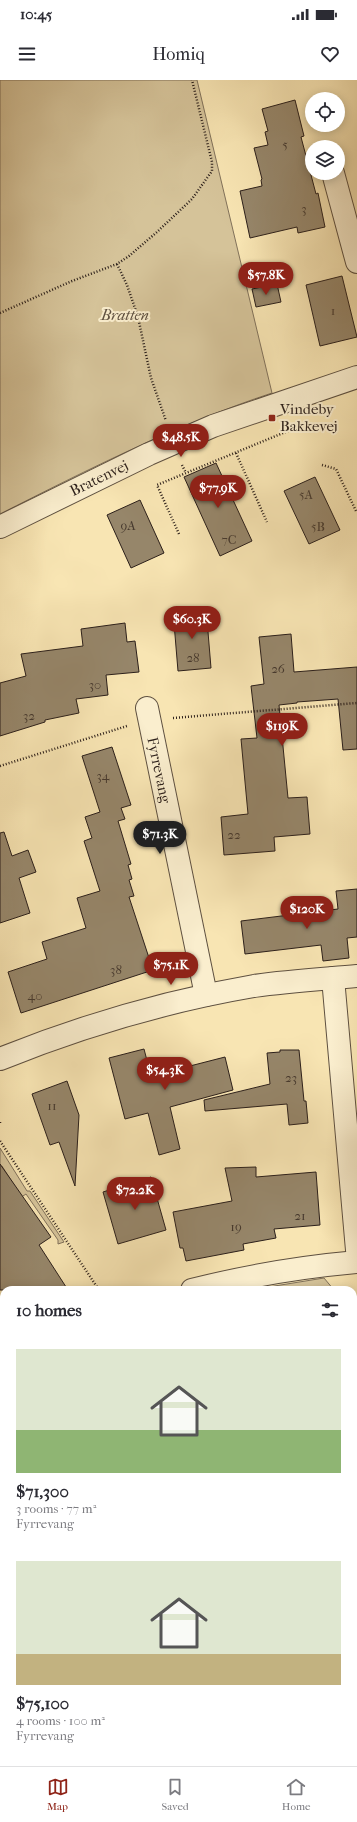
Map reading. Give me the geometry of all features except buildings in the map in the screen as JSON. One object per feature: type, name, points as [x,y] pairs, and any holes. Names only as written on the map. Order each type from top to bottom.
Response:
[{"type":"street","points":[[335,180],[357,262]]},
{"type":"street","name":"Bratenvej","points":[[0,527],[174,443],[235,418],[357,377]]},
{"type":"street","name":"Fyrrevang","points":[[148,714],[206,995]]},
{"type":"street","points":[[0,1059],[94,1024],[206,995],[255,986],[357,976]]},
{"type":"street","points":[[333,978],[357,1250]]},
{"type":"street","points":[[208,1286],[236,1279],[296,1268],[357,1262]]},
{"type":"path","points":[[0,313],[72,281],[117,264],[157,232],[200,190],[212,171],[212,162],[192,80]]},
{"type":"path","points":[[117,264],[127,285],[138,317],[151,378],[174,443]]},
{"type":"path","points":[[179,534],[157,485],[300,426]]},
{"type":"path","points":[[236,453],[267,522]]},
{"type":"path","points":[[181,464],[186,473]]},
{"type":"path","points":[[322,464],[336,469],[356,511]]},
{"type":"path","points":[[0,766],[148,714],[357,703]]},
{"type":"path","points":[[0,1141],[96,1286]]},
{"type":"green space","name":"Bratten","points":[[0,80],[197,80],[272,393],[237,405],[134,448],[0,514]]},
{"type":"green space","points":[[0,1148],[27,1191],[30,1191],[64,1242],[58,1244],[58,1240],[26,1194],[17,1200],[14,1185],[2,1166],[0,1167]]},
{"type":"green space","points":[[324,1278],[331,1286],[275,1286]]},
{"type":"place","name":"Vindeby Bakkevej","points":[[272,418]]}]
